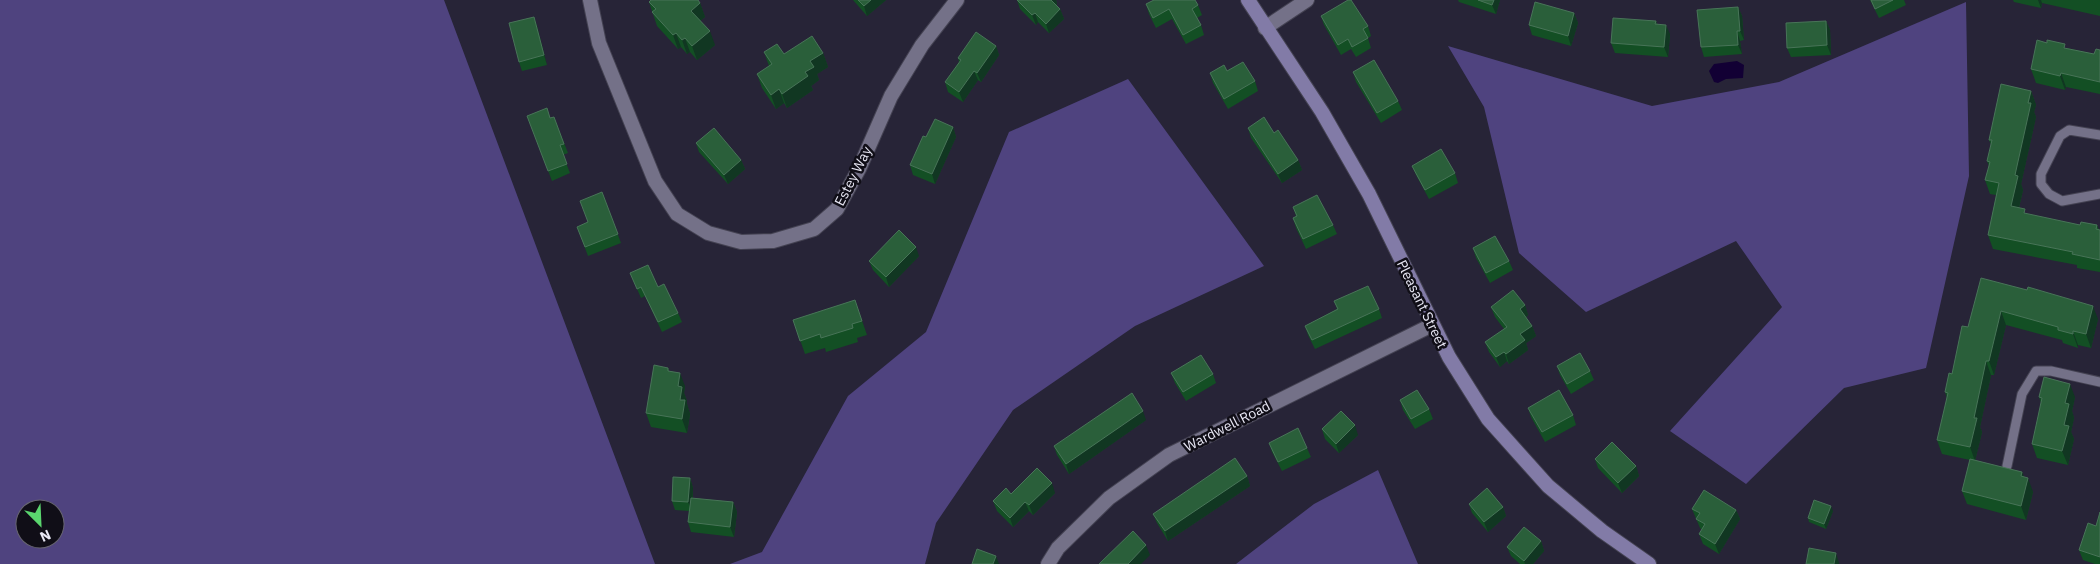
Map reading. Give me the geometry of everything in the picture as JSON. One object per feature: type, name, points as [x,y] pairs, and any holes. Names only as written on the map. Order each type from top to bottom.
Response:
[{"type":"main road","name":"Pleasant Street","points":[[1248,0],[1322,112],[1364,186],[1448,357],[1488,419],[1548,486],[1602,531],[1649,564]]},
{"type":"street","name":"Estey Way","points":[[590,0],[599,43],[655,181],[677,214],[708,233],[741,242],[773,241],[814,229],[838,209],[859,169],[891,96],[922,45],[957,0]]},
{"type":"street","points":[[1265,28],[1307,0]]},
{"type":"street","name":"Wardwell Road","points":[[1048,564],[1058,548],[1110,498],[1169,455],[1432,325]]},
{"type":"lane","points":[[2100,136],[2070,130],[2060,136],[2041,174],[2041,184],[2049,194],[2062,201],[2100,194]]},
{"type":"lane","points":[[2008,466],[2022,394],[2036,371],[2051,371],[2100,382]]},
{"type":"shaded area","points":[[0,0],[444,0],[655,564],[0,564]]},
{"type":"shaded area","points":[[1966,2],[1969,176],[1926,368],[1844,388],[1746,484],[1670,431],[1782,307],[1736,241],[1586,312],[1519,253],[1484,107],[1448,46],[1652,106],[1779,82]]},
{"type":"shaded area","points":[[1737,61],[1744,65],[1743,78],[1726,79],[1718,83],[1714,82],[1709,71],[1714,64]]},
{"type":"shaded area","points":[[1128,79],[1264,266],[1135,326],[1013,410],[936,523],[925,564],[730,564],[762,552],[848,396],[926,332],[1009,132]]},
{"type":"shaded area","points":[[1378,470],[1418,564],[1236,564],[1314,504]]},
{"type":"building","points":[[651,0],[698,0],[700,3],[691,11],[710,31],[692,46],[685,38],[682,40],[676,33],[673,35],[652,12],[656,9],[649,2]]},
{"type":"building","points":[[858,0],[871,0],[864,6]]},
{"type":"building","points":[[1017,0],[1051,0],[1060,9],[1046,24],[1035,13],[1032,15]]},
{"type":"building","points":[[1154,0],[1195,0],[1198,5],[1192,9],[1201,25],[1183,35],[1169,9],[1153,18],[1146,4]]},
{"type":"building","points":[[1351,0],[1368,26],[1363,29],[1368,38],[1352,47],[1348,39],[1338,45],[1321,16]]},
{"type":"building","points":[[1478,0],[1494,0],[1492,5]]},
{"type":"building","points":[[1871,0],[1893,0],[1875,9]]},
{"type":"building","points":[[1535,2],[1574,13],[1568,36],[1529,25]]},
{"type":"building","points":[[1738,7],[1740,31],[1737,31],[1738,45],[1701,47],[1697,10]]},
{"type":"building","points":[[534,17],[544,55],[519,62],[509,23]]},
{"type":"building","points":[[1613,18],[1656,21],[1655,24],[1666,25],[1664,47],[1611,43]]},
{"type":"building","points":[[1826,21],[1827,45],[1787,48],[1786,23]]},
{"type":"building","points":[[976,32],[996,46],[977,73],[974,71],[959,92],[945,82],[961,60],[958,58]]},
{"type":"building","points":[[812,36],[823,53],[810,61],[814,67],[805,72],[808,76],[782,94],[779,89],[771,95],[757,74],[772,64],[764,52],[777,44],[784,54]]},
{"type":"building","points":[[2037,40],[2047,43],[2047,40],[2065,44],[2064,48],[2094,54],[2096,49],[2100,50],[2100,82],[2061,73],[2060,76],[2031,69]]},
{"type":"building","points":[[1374,60],[1398,101],[1377,113],[1353,72]]},
{"type":"building","points":[[1243,62],[1255,81],[1224,99],[1210,73],[1224,65],[1227,71]]},
{"type":"building","points":[[2001,84],[2031,91],[2028,103],[2031,103],[2015,175],[2018,176],[2011,206],[2025,209],[2024,213],[2080,225],[2081,222],[2097,225],[2096,229],[2100,230],[2100,260],[2072,254],[2073,252],[1988,235],[1999,183],[1985,180],[1990,162],[1987,161],[1992,140],[1989,140]]},
{"type":"building","points":[[547,108],[550,118],[554,117],[564,144],[560,145],[567,164],[548,171],[527,116]]},
{"type":"building","points":[[1264,117],[1274,133],[1278,130],[1298,160],[1278,174],[1248,128]]},
{"type":"building","points":[[935,119],[953,127],[932,174],[910,165],[923,136],[926,137]]},
{"type":"building","points":[[714,128],[741,160],[724,175],[696,143]]},
{"type":"building","points":[[1441,149],[1455,173],[1425,190],[1412,166]]},
{"type":"building","points":[[602,192],[618,234],[585,247],[577,227],[588,222],[580,201]]},
{"type":"building","points":[[1317,195],[1333,225],[1303,239],[1293,218],[1297,216],[1293,207]]},
{"type":"building","points":[[899,230],[916,247],[886,277],[869,261]]},
{"type":"building","points":[[1495,236],[1509,261],[1486,273],[1473,248]]},
{"type":"building","points":[[648,265],[658,287],[664,284],[678,313],[658,322],[641,287],[637,289],[630,273]]},
{"type":"building","points":[[1981,278],[2027,290],[2028,287],[2093,306],[2086,334],[2073,331],[2073,334],[2058,330],[2058,327],[2001,311],[1989,361],[1986,361],[1974,418],[1977,418],[1970,447],[1937,440],[1948,393],[1945,392],[1949,373],[1952,374],[1962,326],[1968,327]]},
{"type":"building","points":[[1368,286],[1379,309],[1312,340],[1305,326],[1338,309],[1334,301]]},
{"type":"building","points":[[1513,290],[1525,305],[1520,309],[1532,326],[1520,334],[1525,340],[1506,354],[1504,352],[1496,357],[1485,342],[1507,327],[1491,307]]},
{"type":"building","points":[[855,300],[862,321],[852,324],[853,328],[821,338],[820,334],[800,341],[793,320]]},
{"type":"building","points":[[1580,353],[1590,371],[1567,384],[1557,366]]},
{"type":"building","points":[[1201,355],[1213,374],[1183,392],[1171,373]]},
{"type":"building","points":[[654,365],[668,368],[668,371],[680,373],[678,386],[682,387],[680,400],[685,400],[682,419],[646,413]]},
{"type":"building","points":[[2044,377],[2070,384],[2065,403],[2069,404],[2064,425],[2069,426],[2062,451],[2032,444],[2042,398],[2039,397]]},
{"type":"building","points":[[1417,390],[1429,409],[1411,419],[1400,400]]},
{"type":"building","points":[[1559,390],[1573,415],[1542,432],[1528,408]]},
{"type":"building","points":[[1132,393],[1143,411],[1066,464],[1054,446]]},
{"type":"building","points":[[1341,411],[1355,425],[1336,444],[1322,429]]},
{"type":"building","points":[[1298,428],[1307,448],[1278,462],[1269,443]]},
{"type":"building","points":[[1612,442],[1636,466],[1618,483],[1595,459]]},
{"type":"building","points":[[1235,458],[1247,476],[1165,531],[1153,514]]},
{"type":"building","points":[[1970,459],[2022,472],[2021,476],[2028,478],[2021,506],[1962,491]]},
{"type":"building","points":[[1037,468],[1052,483],[1029,505],[1025,502],[1010,518],[993,501],[1006,488],[1011,494]]},
{"type":"building","points":[[673,477],[690,478],[688,502],[672,501]]},
{"type":"building","points":[[1487,488],[1503,507],[1484,522],[1469,504]]},
{"type":"building","points":[[1704,490],[1736,510],[1715,544],[1699,534],[1705,524],[1696,519],[1700,513],[1692,509]]},
{"type":"building","points":[[691,498],[733,502],[730,527],[688,522]]},
{"type":"building","points":[[1814,500],[1831,506],[1824,524],[1808,518]]},
{"type":"building","points":[[2100,512],[2100,557],[2079,550],[2088,523],[2096,526]]},
{"type":"building","points":[[1524,527],[1541,541],[1524,561],[1507,547]]},
{"type":"building","points":[[1133,531],[1146,545],[1128,564],[1099,564]]},
{"type":"building","points":[[1809,548],[1836,553],[1834,564],[1806,564]]},
{"type":"building","points":[[977,549],[996,556],[993,564],[972,564]]}]
